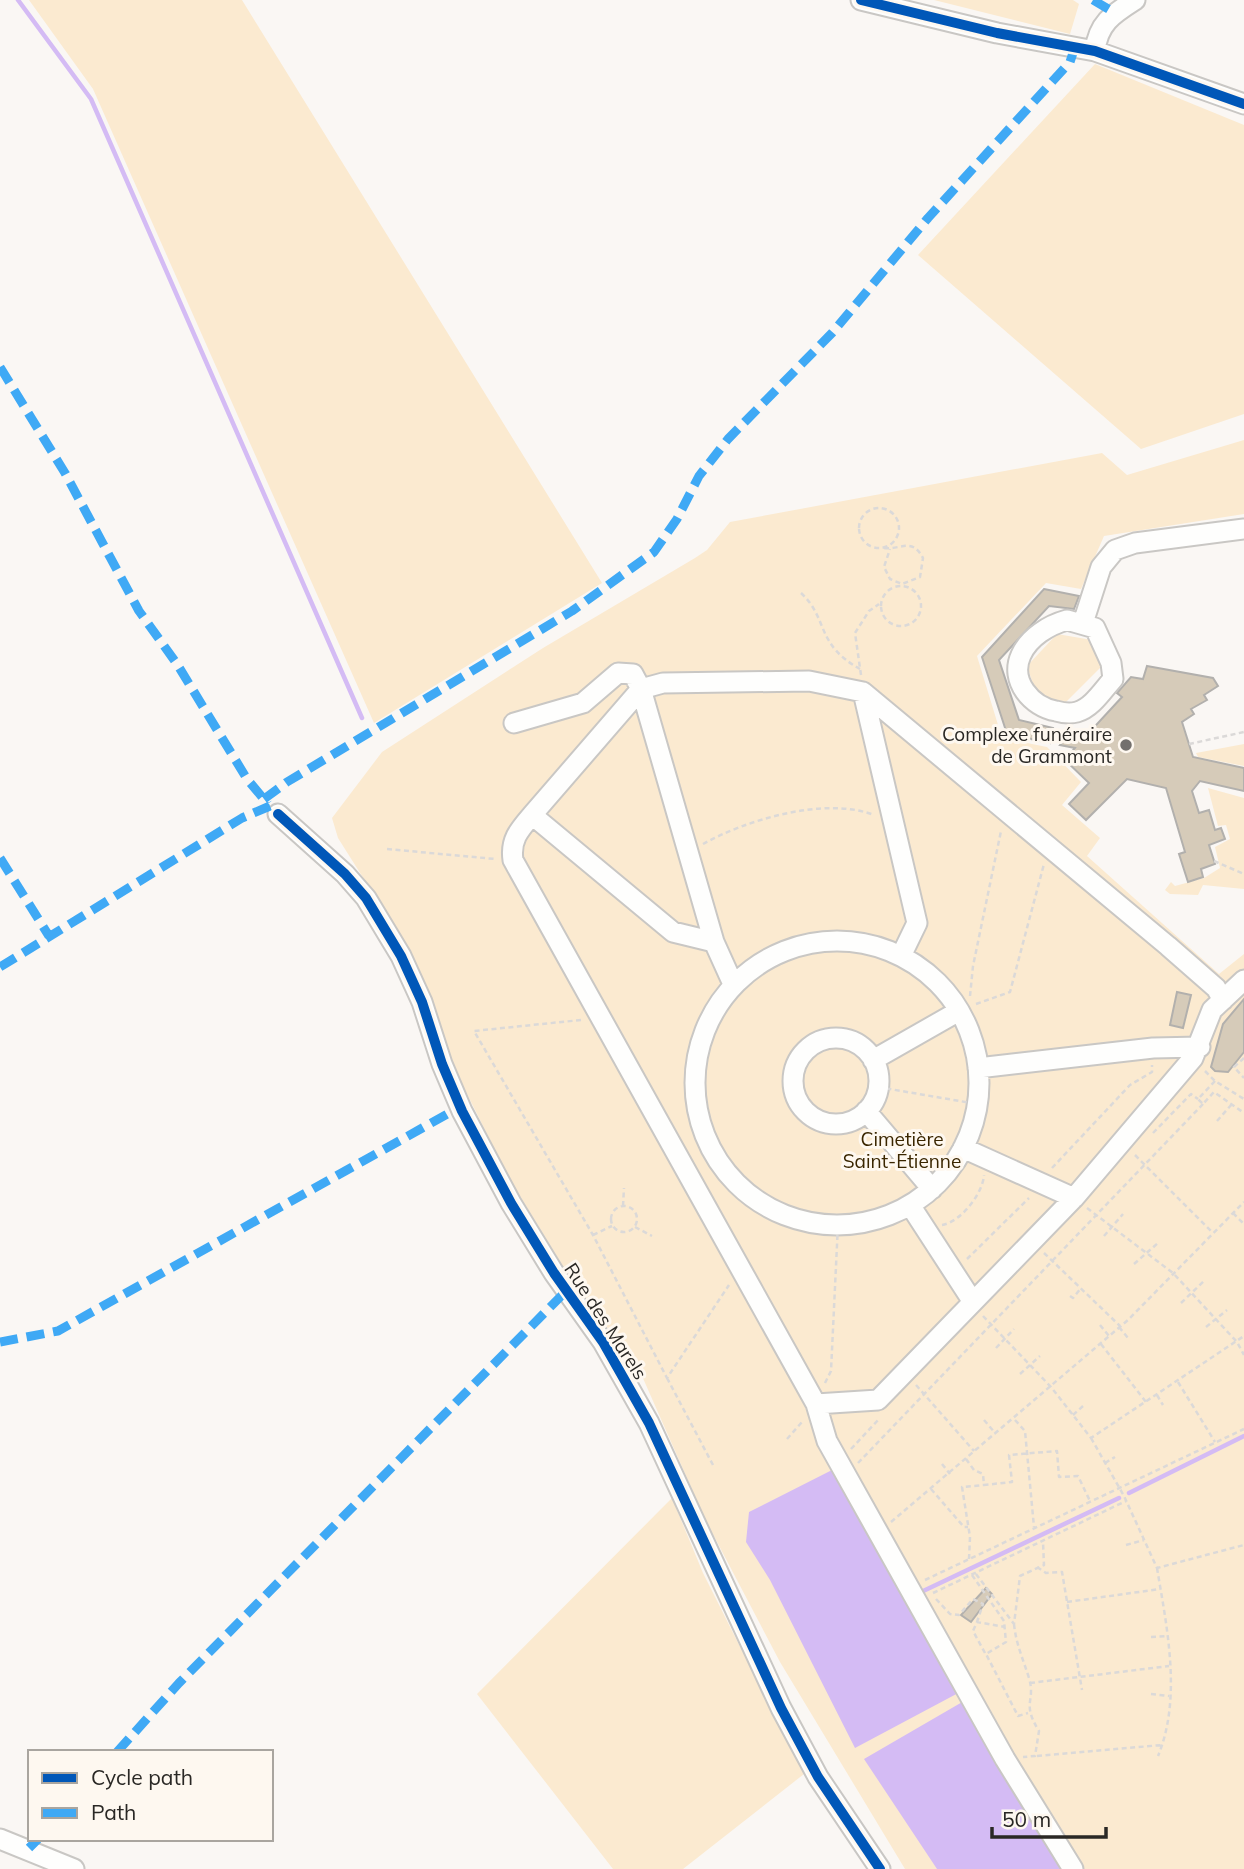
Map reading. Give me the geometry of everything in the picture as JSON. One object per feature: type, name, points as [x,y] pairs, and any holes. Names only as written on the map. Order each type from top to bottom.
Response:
[{"type":"street","points":[[861,0],[997,33],[1095,51],[1244,104]]},
{"type":"street","points":[[1095,51],[1097,37],[1107,18],[1135,0]]},
{"type":"street","points":[[1083,623],[1101,567],[1115,550],[1135,543],[1244,529]]},
{"type":"street","points":[[1067,620],[1083,623],[1095,628],[1102,641],[1111,663],[1113,679],[1089,705],[1078,712],[1051,711],[1033,703],[1023,692],[1019,670],[1021,655],[1047,625],[1067,620]]},
{"type":"street","points":[[514,723],[583,703],[618,673],[634,674],[641,689],[714,942],[733,984]]},
{"type":"street","points":[[1073,1869],[1005,1759],[920,1594],[878,1532],[827,1441],[816,1404],[513,860],[511,846],[517,833],[641,689],[663,683],[809,681],[863,692],[1168,946],[1216,988],[1223,1000]]},
{"type":"street","points":[[863,692],[917,923],[901,956]]},
{"type":"street","name":"Rue des Marels","points":[[278,814],[366,898],[401,956],[422,1002],[442,1064],[462,1111],[517,1213],[554,1273],[603,1342],[649,1423],[780,1708],[818,1777],[880,1869]]},
{"type":"street","points":[[532,815],[673,932],[714,942]]},
{"type":"street","points":[[812,942],[858,942],[901,956],[934,979],[960,1011],[972,1038],[978,1068],[977,1104],[963,1148],[932,1189],[910,1205],[868,1222],[823,1224],[779,1213],[741,1188],[713,1153],[696,1110],[695,1065],[707,1021],[733,984],[769,956],[812,942]]},
{"type":"street","points":[[816,1404],[878,1400],[1074,1198],[1200,1047],[1212,1010],[1244,980]]},
{"type":"street","points":[[873,1060],[960,1011]]},
{"type":"street","points":[[845,1039],[866,1050],[873,1060],[878,1087],[866,1111],[845,1123],[834,1124],[811,1116],[796,1098],[793,1074],[802,1053],[822,1040],[845,1039]]},
{"type":"street","points":[[978,1068],[1153,1048],[1200,1047]]},
{"type":"street","points":[[866,1111],[932,1189]]},
{"type":"street","points":[[963,1148],[1074,1198]]},
{"type":"street","points":[[685,1168],[713,1153]]},
{"type":"street","points":[[910,1205],[973,1302]]},
{"type":"street","points":[[0,1839],[74,1869]]},
{"type":"path","points":[[884,548],[895,541],[900,528],[891,511],[878,508],[866,513],[859,532],[871,547],[890,549],[909,544],[923,558],[920,577],[909,584],[896,583]]},
{"type":"path","points":[[881,603],[884,616],[894,625],[906,626],[917,619],[922,607],[918,594],[896,583],[884,567],[890,549]]},
{"type":"path","points":[[863,692],[855,633],[869,611],[881,603],[887,591],[900,586]]},
{"type":"path","points":[[801,593],[817,614],[827,642],[844,660],[860,669]]},
{"type":"path","points":[[1189,744],[1244,732]]},
{"type":"path","points":[[688,853],[734,827],[813,808],[869,813],[894,822]]},
{"type":"path","points":[[1008,814],[996,846],[973,966],[970,1007],[1010,992],[1048,847]]},
{"type":"path","points":[[387,849],[513,860]]},
{"type":"path","points":[[1214,861],[1244,874]]},
{"type":"path","points":[[600,1018],[474,1031],[593,1235],[713,1465]]},
{"type":"path","points":[[952,1269],[971,1257],[1022,1202],[1049,1187],[1052,1166],[1130,1085],[1152,1072],[1153,1048]]},
{"type":"path","points":[[1244,1058],[1234,1067],[1244,1079]]},
{"type":"path","points":[[1198,1099],[1215,1082],[1244,1100]]},
{"type":"path","points":[[878,1087],[977,1104]]},
{"type":"path","points":[[842,1467],[925,1394],[1214,1092],[1244,1113]]},
{"type":"path","points":[[1153,1134],[1191,1094],[1203,1104]]},
{"type":"path","points":[[1217,1121],[1232,1104]]},
{"type":"path","points":[[1126,1163],[1134,1154],[1213,1233]]},
{"type":"path","points":[[925,1228],[950,1224],[982,1191],[984,1157]]},
{"type":"path","points":[[623,1206],[624,1188]]},
{"type":"path","points":[[1074,1198],[1173,1273],[1237,1342],[1244,1355]]},
{"type":"path","points":[[878,1532],[950,1474],[1120,1327],[1244,1202]]},
{"type":"path","points":[[613,1226],[612,1213],[623,1206]]},
{"type":"path","points":[[613,1226],[624,1233],[635,1227],[638,1219],[635,1211],[623,1206]]},
{"type":"path","points":[[1233,1213],[1244,1224]]},
{"type":"path","points":[[1104,1236],[1123,1214]]},
{"type":"path","points":[[816,1404],[831,1371],[838,1224]]},
{"type":"path","points":[[593,1235],[613,1226]]},
{"type":"path","points":[[635,1227],[652,1236]]},
{"type":"path","points":[[1134,1264],[1157,1243]]},
{"type":"path","points":[[1041,1250],[1128,1338]]},
{"type":"path","points":[[667,1378],[739,1267]]},
{"type":"path","points":[[1181,1303],[1204,1281]]},
{"type":"path","points":[[1070,1296],[1073,1298],[1081,1288]]},
{"type":"path","points":[[973,1302],[1051,1387],[1091,1438],[1119,1487],[1157,1568],[1170,1666],[1169,1696],[1158,1756]]},
{"type":"path","points":[[1206,1327],[1227,1310]]},
{"type":"path","points":[[1100,1325],[1110,1336]]},
{"type":"path","points":[[996,1348],[1014,1329]]},
{"type":"path","points":[[1091,1438],[1244,1336]]},
{"type":"path","points":[[1100,1343],[1146,1402]]},
{"type":"path","points":[[1020,1374],[1040,1356]]},
{"type":"path","points":[[1178,1381],[1215,1442]]},
{"type":"path","points":[[914,1383],[975,1452]]},
{"type":"path","points":[[1157,1395],[1164,1405]]},
{"type":"path","points":[[1073,1415],[1083,1406]]},
{"type":"path","points":[[842,1467],[851,1450],[887,1411]]},
{"type":"path","points":[[1014,1418],[1025,1431],[1034,1527]]},
{"type":"path","points":[[984,1420],[996,1434]]},
{"type":"path","points":[[920,1594],[969,1559],[1244,1429]]},
{"type":"path","points":[[969,1559],[968,1527],[962,1487],[1012,1482],[1009,1455],[1057,1451],[1059,1477],[1078,1476],[1090,1501]]},
{"type":"path","points":[[1105,1463],[1115,1457]]},
{"type":"path","points":[[966,1459],[974,1470],[983,1474],[984,1485]]},
{"type":"path","points":[[942,1464],[950,1474]]},
{"type":"path","points":[[931,1489],[964,1527],[968,1527]]},
{"type":"path","points":[[920,1594],[974,1574],[1126,1502]]},
{"type":"path","points":[[1126,1545],[1144,1540]]},
{"type":"path","points":[[1035,1756],[1039,1731],[1028,1713],[1030,1684],[1016,1644],[1014,1624],[1020,1576],[1044,1565],[1043,1542]]},
{"type":"path","points":[[1157,1568],[1244,1545]]},
{"type":"path","points":[[1037,1567],[1046,1573],[1062,1572],[1082,1690]]},
{"type":"path","points":[[974,1574],[1014,1624]]},
{"type":"path","points":[[974,1574],[1004,1621],[1005,1627],[1006,1642],[986,1654]]},
{"type":"path","points":[[1066,1602],[1160,1589]]},
{"type":"path","points":[[920,1594],[950,1614],[960,1615],[974,1599],[983,1604],[973,1631],[1018,1716],[1028,1713]]},
{"type":"path","points":[[977,1622],[1005,1627]]},
{"type":"path","points":[[1151,1637],[1168,1636]]},
{"type":"path","points":[[1030,1684],[1080,1675],[1170,1666]]},
{"type":"path","points":[[1151,1694],[1169,1696]]},
{"type":"path","points":[[1005,1759],[1162,1745]]},
{"type":"green space","points":[[29,0],[242,0],[602,583],[374,723],[93,89]]},
{"type":"green space","points":[[934,0],[1073,0],[1079,4],[1070,34]]},
{"type":"green space","points":[[1095,64],[1244,125],[1244,414],[1141,449],[918,255]]},
{"type":"green space","name":"Cimetière Saint-Étienne","points":[[1244,440],[1244,514],[1104,536],[1081,589],[1046,583],[977,656],[1002,738],[1047,747],[1081,782],[1062,805],[1100,838],[1087,856],[1219,974],[1244,954],[1244,1869],[905,1869],[780,1662],[705,1519],[642,1376],[564,1268],[509,1178],[456,1072],[415,960],[338,838],[332,818],[382,752],[543,648],[695,558],[707,550],[730,522],[1102,453],[1127,475]]},
{"type":"green space","points":[[1057,634],[1092,640],[1104,664],[1066,702],[1038,699],[1027,666]]},
{"type":"green space","points":[[1244,744],[1244,766],[1198,757],[1196,753]]},
{"type":"green space","points":[[1208,788],[1244,798],[1244,889],[1203,885],[1198,895],[1170,894],[1165,890],[1171,882],[1175,886],[1204,878],[1220,868],[1215,847],[1230,839],[1226,825],[1218,826]]},
{"type":"green space","points":[[672,1498],[703,1573],[804,1774],[683,1869],[613,1869],[477,1694]]},
{"type":"shaded area","points":[[834,1469],[962,1691],[855,1748],[770,1580],[746,1542],[749,1512]]},
{"type":"shaded area","points":[[964,1701],[1062,1869],[937,1869],[864,1759]]},
{"type":"building","points":[[1044,589],[1079,596],[1074,609],[1049,606],[999,660],[1019,720],[1053,728],[1050,743],[1007,734],[982,657]]},
{"type":"building","name":"Complexe funéraire de Grammont","points":[[1147,666],[1213,678],[1218,686],[1204,695],[1207,700],[1191,709],[1194,714],[1182,722],[1193,757],[1244,768],[1244,791],[1200,781],[1192,791],[1199,813],[1209,810],[1215,830],[1221,828],[1225,839],[1209,845],[1215,864],[1201,869],[1203,877],[1188,882],[1179,854],[1185,852],[1166,788],[1127,779],[1086,820],[1069,804],[1089,783],[1065,760],[1075,748],[1060,745],[1072,731],[1087,735],[1122,697],[1117,693],[1131,677],[1143,679]]},
{"type":"building","points":[[1177,992],[1191,995],[1183,1028],[1170,1025]]},
{"type":"building","points":[[1244,999],[1244,1052],[1228,1072],[1215,1071],[1211,1067],[1223,1024]]},
{"type":"building","points":[[986,1588],[992,1594],[971,1622],[961,1615]]},
{"type":"waterway","points":[[18,0],[91,99],[362,718]]},
{"type":"waterway","points":[[1129,1493],[1244,1436]]},
{"type":"waterway","points":[[919,1593],[1119,1498]]},
{"type":"marked path","points":[[1093,0],[1115,13]]},
{"type":"marked path","points":[[264,799],[287,782],[572,611],[654,552],[677,519],[699,476],[728,439],[832,333],[928,218],[1070,62],[1075,47]]},
{"type":"marked path","points":[[0,367],[65,473],[139,611],[177,664],[247,779],[268,804]]},
{"type":"marked path","points":[[0,967],[242,818],[270,806]]},
{"type":"marked path","points":[[0,858],[49,936]]},
{"type":"marked path","points":[[0,1342],[58,1331],[460,1107]]},
{"type":"marked path","points":[[119,1750],[179,1683],[567,1290]]},
{"type":"marked path","points":[[29,1848],[36,1841]]},
{"type":"cycle path","points":[[861,0],[997,33],[1095,51],[1244,104]]},
{"type":"cycle path","points":[[278,814],[345,874],[366,898],[401,956],[422,1002],[442,1064],[462,1111],[511,1203],[554,1273],[603,1342],[649,1423],[781,1708],[818,1777],[880,1869]]},
{"type":"place","name":"Complexe funéraire de Grammont","points":[[1126,745]]}]
